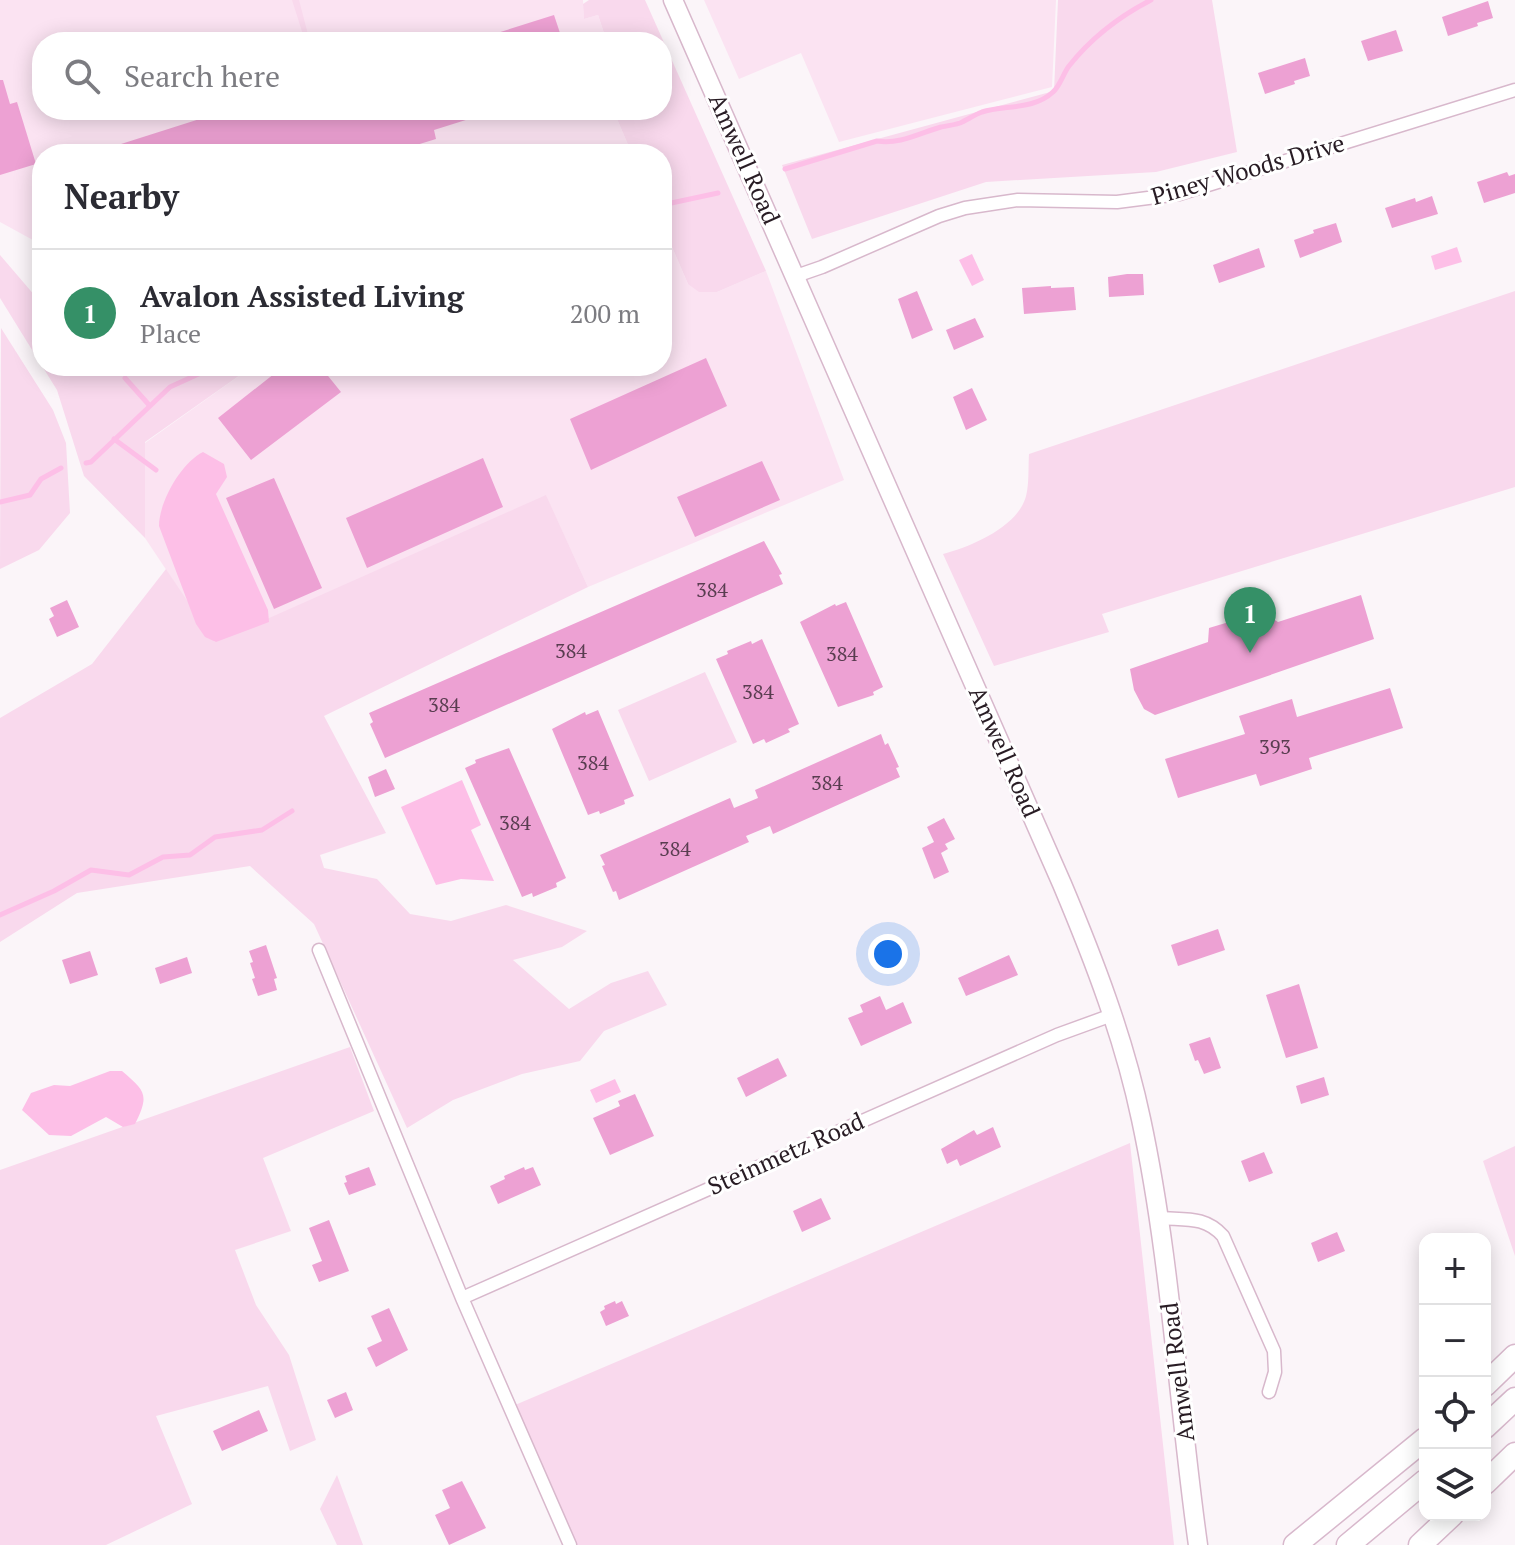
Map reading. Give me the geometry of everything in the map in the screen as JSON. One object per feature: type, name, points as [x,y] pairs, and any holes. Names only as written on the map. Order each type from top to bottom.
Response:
[{"type":"highway","points":[[1491,1379],[1515,1356]]},
{"type":"highway","points":[[1491,1421],[1515,1399]]},
{"type":"highway","points":[[1295,1545],[1419,1444]]},
{"type":"highway","points":[[1491,1477],[1515,1454]]},
{"type":"highway","points":[[1348,1545],[1419,1486]]},
{"type":"highway","points":[[1420,1545],[1446,1521]]},
{"type":"main road","name":"Amwell Road","points":[[673,0],[1062,884],[1112,1015],[1140,1116],[1160,1218],[1197,1537]]},
{"type":"street","name":"Piney Woods Drive","points":[[796,276],[965,208],[1018,200],[1117,202],[1179,194],[1515,90]]},
{"type":"street","points":[[319,950],[462,1298],[570,1545]]},
{"type":"street","name":"Steinmetz Road","points":[[462,1298],[1057,1035],[1112,1015]]},
{"type":"street","points":[[1160,1218],[1203,1221],[1214,1225],[1223,1236],[1274,1351],[1275,1372],[1269,1392]]},
{"type":"shaded area","points":[[0,0],[583,0],[584,19],[598,15],[604,32],[32,32],[32,120],[617,120],[628,144],[32,144],[32,240],[0,222]]},
{"type":"shaded area","points":[[292,0],[299,0],[307,32],[302,32]]},
{"type":"shaded area","points":[[589,0],[645,0],[659,32],[604,32],[598,15],[584,19],[583,4]]},
{"type":"shaded area","points":[[704,0],[1056,0],[1052,87],[839,142],[801,53],[739,79]]},
{"type":"shaded area","points":[[1058,0],[1212,0],[1237,152],[1156,172],[986,182],[812,239],[782,165],[1054,91]]},
{"type":"shaded area","points":[[672,60],[766,271],[717,292],[699,292],[688,284],[672,247],[672,144],[628,144],[617,120],[672,120]]},
{"type":"shaded area","points":[[672,247],[688,284],[717,292],[766,271],[844,480],[588,587],[546,496],[215,643],[145,538],[145,443],[239,376],[672,376]]},
{"type":"shaded area","points":[[1457,247],[1462,262],[1435,270],[1431,256]]},
{"type":"shaded area","points":[[972,254],[984,280],[972,286],[959,260]]},
{"type":"shaded area","points":[[0,255],[32,292],[32,350],[0,298]]},
{"type":"shaded area","points":[[1515,291],[1515,487],[1102,614],[1109,632],[994,666],[943,554],[988,536],[1017,513],[1027,493],[1029,454]]},
{"type":"shaded area","points":[[1,328],[53,410],[66,443],[70,513],[39,550],[0,569]]},
{"type":"shaded area","points":[[48,376],[239,376],[145,442],[145,538],[84,476],[57,390]]},
{"type":"shaded area","points":[[203,452],[224,464],[227,477],[216,494],[268,610],[269,622],[216,642],[205,637],[196,624],[159,526],[163,506],[173,484],[187,465]]},
{"type":"shaded area","points":[[546,495],[588,587],[324,716],[386,833],[320,855],[324,868],[377,879],[410,914],[451,921],[506,905],[587,931],[562,947],[513,960],[569,1009],[611,983],[648,971],[667,1005],[604,1031],[580,1061],[522,1074],[453,1100],[407,1128],[314,924],[250,866],[77,893],[0,942],[0,718],[92,664],[166,569],[215,642]]},
{"type":"shaded area","points":[[705,672],[737,742],[649,781],[618,710]]},
{"type":"shaded area","points":[[462,780],[481,825],[471,830],[494,881],[461,879],[436,885],[401,807]]},
{"type":"shaded area","points":[[350,1047],[374,1111],[263,1158],[291,1231],[235,1250],[256,1305],[289,1355],[316,1440],[290,1451],[268,1386],[156,1416],[192,1504],[106,1545],[0,1545],[0,1170]]},
{"type":"shaded area","points":[[110,1071],[122,1071],[143,1094],[143,1106],[135,1124],[123,1127],[106,1117],[71,1136],[49,1135],[22,1110],[31,1093],[54,1085],[70,1086]]},
{"type":"shaded area","points":[[615,1079],[621,1092],[596,1103],[590,1090]]},
{"type":"shaded area","points":[[1130,1143],[1174,1545],[570,1545],[508,1408]]},
{"type":"shaded area","points":[[1515,1146],[1515,1256],[1483,1161]]},
{"type":"shaded area","points":[[337,1475],[363,1545],[337,1545],[320,1509]]},
{"type":"building","points":[[1488,1],[1493,18],[1448,36],[1442,17]]},
{"type":"building","points":[[554,15],[560,32],[500,32]]},
{"type":"building","points":[[1396,30],[1403,51],[1368,61],[1361,41]]},
{"type":"building","points":[[1305,58],[1310,76],[1265,94],[1258,73]]},
{"type":"building","points":[[0,80],[3,80],[10,104],[17,102],[32,151],[32,165],[0,175]]},
{"type":"building","points":[[197,120],[466,120],[434,130],[436,139],[420,144],[121,144]]},
{"type":"building","points":[[1507,172],[1509,176],[1515,174],[1515,193],[1484,203],[1477,182]]},
{"type":"building","points":[[1432,196],[1438,214],[1392,228],[1385,208]]},
{"type":"building","points":[[1336,223],[1342,242],[1300,258],[1294,240]]},
{"type":"building","points":[[1259,248],[1265,267],[1219,283],[1213,265]]},
{"type":"building","points":[[1143,274],[1144,295],[1109,297],[1108,277]]},
{"type":"building","points":[[1074,287],[1076,310],[1024,314],[1022,288]]},
{"type":"building","points":[[917,291],[933,330],[912,339],[898,299]]},
{"type":"building","points":[[975,318],[984,337],[954,350],[946,330]]},
{"type":"building","points":[[706,358],[727,406],[591,470],[570,419],[672,376],[672,373]]},
{"type":"building","points":[[271,376],[328,376],[341,392],[251,460],[218,418]]},
{"type":"building","points":[[972,388],[987,420],[966,430],[953,397]]},
{"type":"building","points":[[483,458],[503,507],[367,568],[346,518]]},
{"type":"building","points":[[762,461],[780,500],[695,537],[677,497]]},
{"type":"building","points":[[274,478],[322,588],[274,609],[226,498]]},
{"type":"building","points":[[764,541],[782,574],[779,575],[783,584],[385,758],[370,724],[373,722],[369,713]]},
{"type":"building","points":[[1361,595],[1374,639],[1155,715],[1144,709],[1134,690],[1130,669],[1208,642],[1209,628],[1262,612],[1278,622]]},
{"type":"building","points":[[67,600],[79,627],[57,637],[49,619],[54,616],[50,608]]},
{"type":"building","points":[[846,602],[883,687],[873,692],[874,695],[838,707],[800,622],[835,604]]},
{"type":"building","points":[[762,639],[799,724],[788,729],[790,732],[766,743],[764,739],[753,744],[716,659],[728,654],[727,651]]},
{"type":"building","points":[[1390,688],[1403,728],[1309,758],[1312,769],[1260,786],[1256,774],[1178,798],[1165,759],[1245,734],[1239,716],[1292,699],[1297,717]]},
{"type":"building","points":[[598,710],[634,796],[624,800],[625,804],[600,814],[599,811],[588,815],[552,729],[585,712],[586,715]]},
{"type":"building","points":[[881,734],[899,767],[896,768],[900,777],[773,834],[770,826],[746,836],[749,842],[619,900],[616,891],[613,892],[600,855],[730,798],[734,808],[758,798],[755,790]]},
{"type":"building","points":[[509,748],[566,878],[556,883],[557,887],[533,897],[532,893],[522,897],[465,768],[476,763],[475,760]]},
{"type":"building","points":[[386,769],[395,789],[375,797],[368,777]]},
{"type":"building","points":[[944,818],[955,839],[945,844],[948,849],[941,853],[949,872],[934,879],[922,848],[934,842],[927,827]]},
{"type":"building","points":[[1218,929],[1225,950],[1178,966],[1171,945]]},
{"type":"building","points":[[266,945],[277,978],[274,979],[277,990],[258,996],[252,979],[255,978],[249,951]]},
{"type":"building","points":[[90,951],[98,975],[70,984],[62,960]]},
{"type":"building","points":[[1009,955],[1018,975],[966,996],[958,978]]},
{"type":"building","points":[[187,957],[192,973],[160,984],[155,968]]},
{"type":"building","points":[[1299,984],[1318,1048],[1286,1058],[1266,995]]},
{"type":"building","points":[[880,996],[886,1010],[903,1002],[912,1023],[861,1046],[848,1018],[863,1012],[860,1005]]},
{"type":"building","points":[[1210,1037],[1221,1068],[1204,1074],[1189,1044]]},
{"type":"building","points":[[778,1058],[787,1076],[746,1097],[737,1078]]},
{"type":"building","points":[[1324,1077],[1329,1095],[1301,1104],[1296,1086]]},
{"type":"building","points":[[635,1094],[654,1136],[610,1155],[593,1118],[620,1106],[618,1101]]},
{"type":"building","points":[[993,1127],[1001,1147],[960,1166],[957,1159],[947,1164],[941,1149],[974,1130],[977,1135]]},
{"type":"building","points":[[1264,1152],[1273,1173],[1249,1182],[1241,1161]]},
{"type":"building","points":[[369,1167],[376,1185],[349,1195],[344,1183],[347,1182],[345,1176]]},
{"type":"building","points":[[524,1167],[525,1170],[533,1167],[541,1185],[498,1204],[490,1186]]},
{"type":"building","points":[[821,1198],[831,1219],[802,1232],[793,1211]]},
{"type":"building","points":[[329,1220],[349,1271],[319,1282],[312,1265],[322,1261],[309,1228]]},
{"type":"building","points":[[1337,1232],[1345,1251],[1318,1262],[1311,1243]]},
{"type":"building","points":[[615,1301],[616,1304],[622,1301],[629,1316],[606,1326],[600,1312],[605,1309],[604,1306]]},
{"type":"building","points":[[389,1308],[408,1350],[376,1367],[367,1348],[382,1341],[371,1316]]},
{"type":"building","points":[[346,1392],[353,1410],[335,1418],[327,1400]]},
{"type":"building","points":[[259,1410],[268,1431],[222,1451],[213,1431]]},
{"type":"building","points":[[462,1481],[486,1528],[449,1545],[435,1515],[450,1508],[442,1490]]},
{"type":"waterway","points":[[785,169],[877,141],[909,138],[960,123],[982,112],[1037,102],[1055,89],[1069,66],[1096,37],[1151,0]]},
{"type":"waterway","points":[[672,203],[718,193]]},
{"type":"waterway","points":[[86,463],[91,462],[170,387],[194,376]]},
{"type":"waterway","points":[[125,378],[150,406]]},
{"type":"waterway","points":[[114,439],[156,470]]},
{"type":"waterway","points":[[0,502],[30,495],[41,479],[61,468]]},
{"type":"waterway","points":[[0,915],[54,891],[91,870],[129,875],[163,857],[190,855],[215,837],[262,830],[292,811]]},
{"type":"place","name":"Avalon Assisted Living","points":[[1250,653]]}]
